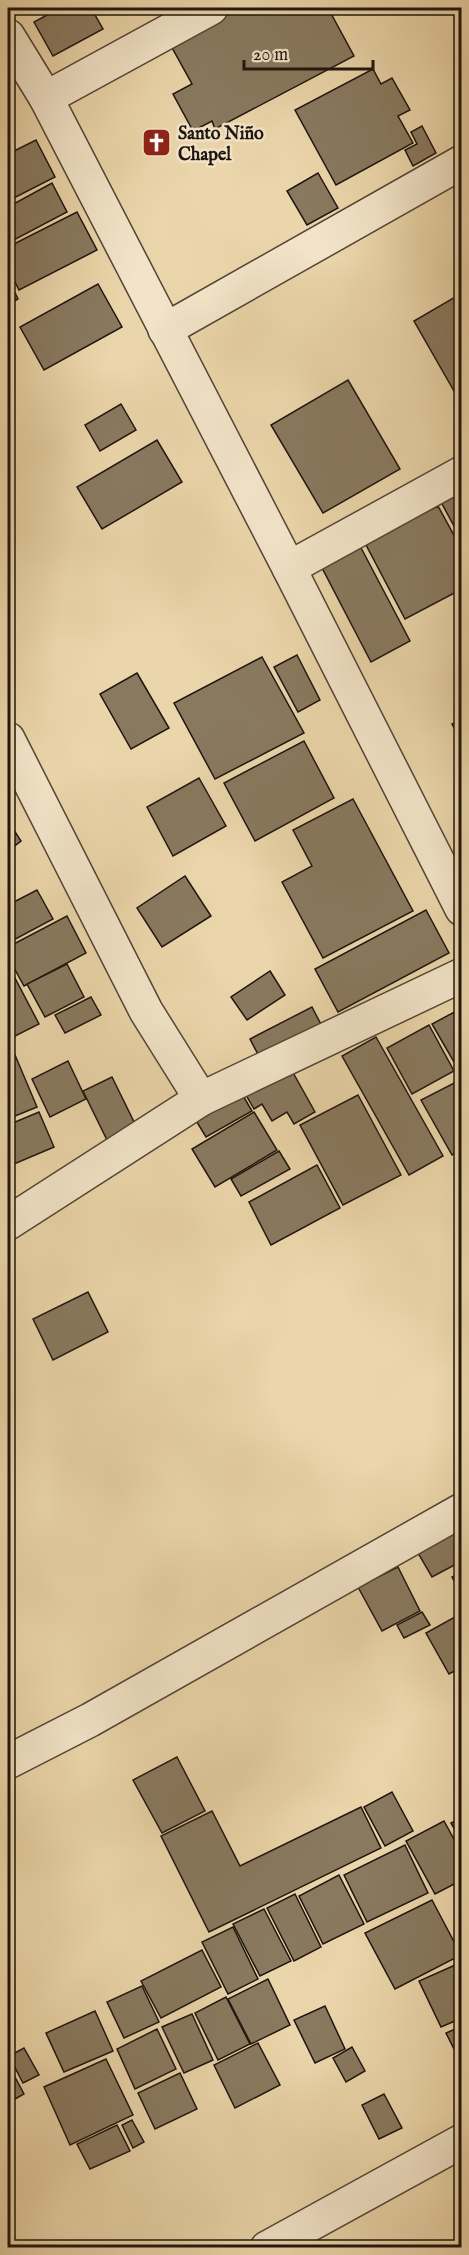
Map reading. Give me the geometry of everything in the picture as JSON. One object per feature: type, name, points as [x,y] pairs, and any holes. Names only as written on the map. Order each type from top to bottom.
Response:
[{"type":"street","points":[[46,98],[211,8]]},
{"type":"street","points":[[10,46],[46,98],[462,909]]},
{"type":"street","points":[[165,330],[462,162]]},
{"type":"street","points":[[289,568],[462,473]]},
{"type":"street","points":[[8,739],[146,1011],[201,1099]]},
{"type":"street","points":[[8,1223],[201,1099],[462,975]]},
{"type":"street","points":[[8,1761],[90,1720],[462,1510]]},
{"type":"street","points":[[267,2247],[462,2141]]},
{"type":"building","points":[[60,8],[91,8],[103,29],[53,56],[34,22]]},
{"type":"building","points":[[238,8],[328,8],[354,56],[215,129],[212,121],[193,131],[173,94],[192,84],[170,44]]},
{"type":"building","points":[[373,69],[381,84],[392,78],[410,110],[398,116],[413,143],[336,185],[295,110]]},
{"type":"building","points":[[422,126],[436,153],[413,166],[405,150],[417,144],[411,132]]},
{"type":"building","points":[[36,140],[55,177],[8,201],[8,154]]},
{"type":"building","points":[[318,173],[338,208],[307,225],[287,191]]},
{"type":"building","points":[[52,183],[67,212],[8,243],[8,207]]},
{"type":"building","points":[[77,212],[97,250],[19,290],[8,268],[8,247]]},
{"type":"building","points":[[8,278],[18,299],[8,305]]},
{"type":"building","points":[[98,284],[122,327],[44,370],[20,327]]},
{"type":"building","points":[[462,293],[462,387],[454,391],[414,321]]},
{"type":"building","points":[[348,380],[400,469],[323,513],[271,425]]},
{"type":"building","points":[[121,404],[136,430],[100,451],[85,425]]},
{"type":"building","points":[[157,440],[182,482],[102,529],[77,487]]},
{"type":"building","points":[[462,491],[462,541],[441,502]]},
{"type":"building","points":[[438,506],[462,550],[462,589],[405,619],[365,543]]},
{"type":"building","points":[[359,544],[410,641],[371,662],[320,564]]},
{"type":"building","points":[[297,655],[320,700],[298,712],[274,667]]},
{"type":"building","points":[[262,657],[304,733],[215,779],[174,703]]},
{"type":"building","points":[[137,673],[169,728],[131,749],[100,694]]},
{"type":"building","points":[[462,719],[462,742],[452,724]]},
{"type":"building","points":[[304,741],[334,798],[255,841],[224,783]]},
{"type":"building","points":[[199,778],[226,826],[173,856],[147,807]]},
{"type":"building","points":[[353,799],[413,911],[323,958],[282,882],[312,866],[293,830]]},
{"type":"building","points":[[8,821],[21,841],[8,851]]},
{"type":"building","points":[[185,876],[211,916],[162,947],[137,908]]},
{"type":"building","points":[[37,890],[53,919],[8,943],[8,905]]},
{"type":"building","points":[[426,910],[449,953],[338,1012],[315,969]]},
{"type":"building","points":[[67,916],[86,953],[24,986],[8,957],[8,947]]},
{"type":"building","points":[[67,964],[84,997],[45,1017],[27,984]]},
{"type":"building","points":[[270,971],[285,995],[247,1020],[231,997]]},
{"type":"building","points":[[15,978],[39,1024],[9,1039],[8,982]]},
{"type":"building","points":[[91,997],[101,1015],[65,1033],[55,1015]]},
{"type":"building","points":[[312,1007],[326,1034],[264,1066],[250,1039]]},
{"type":"building","points":[[462,1008],[462,1067],[458,1069],[432,1024]]},
{"type":"building","points":[[429,1025],[454,1071],[412,1094],[387,1048]]},
{"type":"building","points":[[376,1037],[443,1156],[409,1175],[342,1056]]},
{"type":"building","points":[[15,1055],[37,1107],[8,1119],[8,1058]]},
{"type":"building","points":[[68,1061],[86,1099],[50,1117],[32,1079]]},
{"type":"building","points":[[291,1069],[315,1112],[294,1124],[287,1112],[272,1121],[262,1104],[254,1109],[246,1095]]},
{"type":"building","points":[[112,1077],[136,1126],[107,1140],[83,1091]]},
{"type":"building","points":[[462,1079],[462,1149],[452,1155],[421,1100]]},
{"type":"building","points":[[238,1087],[252,1111],[206,1137],[192,1114]]},
{"type":"building","points":[[358,1095],[401,1175],[343,1205],[300,1125]]},
{"type":"building","points":[[39,1112],[54,1147],[14,1164],[8,1148],[8,1125]]},
{"type":"building","points":[[254,1112],[277,1150],[215,1187],[192,1149]]},
{"type":"building","points":[[279,1151],[290,1169],[241,1196],[231,1179]]},
{"type":"building","points":[[317,1165],[340,1208],[271,1245],[249,1202]]},
{"type":"building","points":[[88,1292],[108,1332],[53,1360],[33,1319]]},
{"type":"building","points":[[462,1529],[462,1561],[432,1577],[418,1553]]},
{"type":"building","points":[[398,1567],[420,1611],[382,1631],[358,1587]]},
{"type":"building","points":[[462,1572],[462,1595],[452,1577]]},
{"type":"building","points":[[422,1612],[430,1625],[404,1638],[397,1625]]},
{"type":"building","points":[[462,1613],[462,1667],[449,1674],[426,1633]]},
{"type":"building","points":[[177,1757],[205,1811],[162,1833],[133,1780]]},
{"type":"building","points":[[392,1792],[413,1831],[385,1846],[364,1807]]},
{"type":"building","points":[[361,1807],[381,1848],[209,1932],[161,1836],[212,1811],[240,1866]]},
{"type":"building","points":[[462,1818],[462,1842],[451,1823]]},
{"type":"building","points":[[444,1821],[462,1854],[462,1880],[435,1894],[406,1841]]},
{"type":"building","points":[[405,1845],[428,1893],[367,1922],[344,1875]]},
{"type":"building","points":[[339,1875],[364,1924],[323,1944],[299,1896]]},
{"type":"building","points":[[295,1894],[321,1947],[294,1961],[267,1908]]},
{"type":"building","points":[[432,1900],[461,1955],[395,1989],[365,1933]]},
{"type":"building","points":[[264,1909],[291,1961],[260,1976],[233,1924]]},
{"type":"building","points":[[233,1927],[258,1979],[228,1994],[202,1942]]},
{"type":"building","points":[[202,1950],[221,1987],[161,2018],[141,1981]]},
{"type":"building","points":[[462,1962],[462,2018],[441,2027],[419,1981]]},
{"type":"building","points":[[268,1979],[290,2025],[251,2044],[228,1999]]},
{"type":"building","points":[[142,1986],[159,2022],[124,2038],[107,2002]]},
{"type":"building","points":[[226,1997],[250,2044],[218,2060],[195,2013]]},
{"type":"building","points":[[325,2006],[345,2049],[315,2063],[294,2020]]},
{"type":"building","points":[[95,2011],[113,2051],[64,2072],[46,2033]]},
{"type":"building","points":[[192,2014],[213,2060],[184,2073],[162,2027]]},
{"type":"building","points":[[462,2026],[462,2065],[446,2033]]},
{"type":"building","points":[[157,2029],[176,2069],[135,2089],[117,2049]]},
{"type":"building","points":[[258,2043],[280,2085],[235,2108],[214,2065]]},
{"type":"building","points":[[352,2047],[365,2071],[346,2082],[333,2058]]},
{"type":"building","points":[[24,2048],[39,2075],[23,2083],[9,2056]]},
{"type":"building","points":[[106,2059],[133,2115],[70,2145],[44,2087]]},
{"type":"building","points":[[8,2064],[24,2094],[8,2103]]},
{"type":"building","points":[[180,2073],[197,2109],[155,2129],[138,2093]]},
{"type":"building","points":[[384,2094],[402,2128],[379,2139],[362,2105]]},
{"type":"building","points":[[132,2120],[144,2142],[133,2148],[122,2125]]},
{"type":"building","points":[[117,2125],[130,2151],[90,2169],[77,2144]]},
{"type":"place","name":"Santo Niño Chapel","points":[[157,143]]}]
